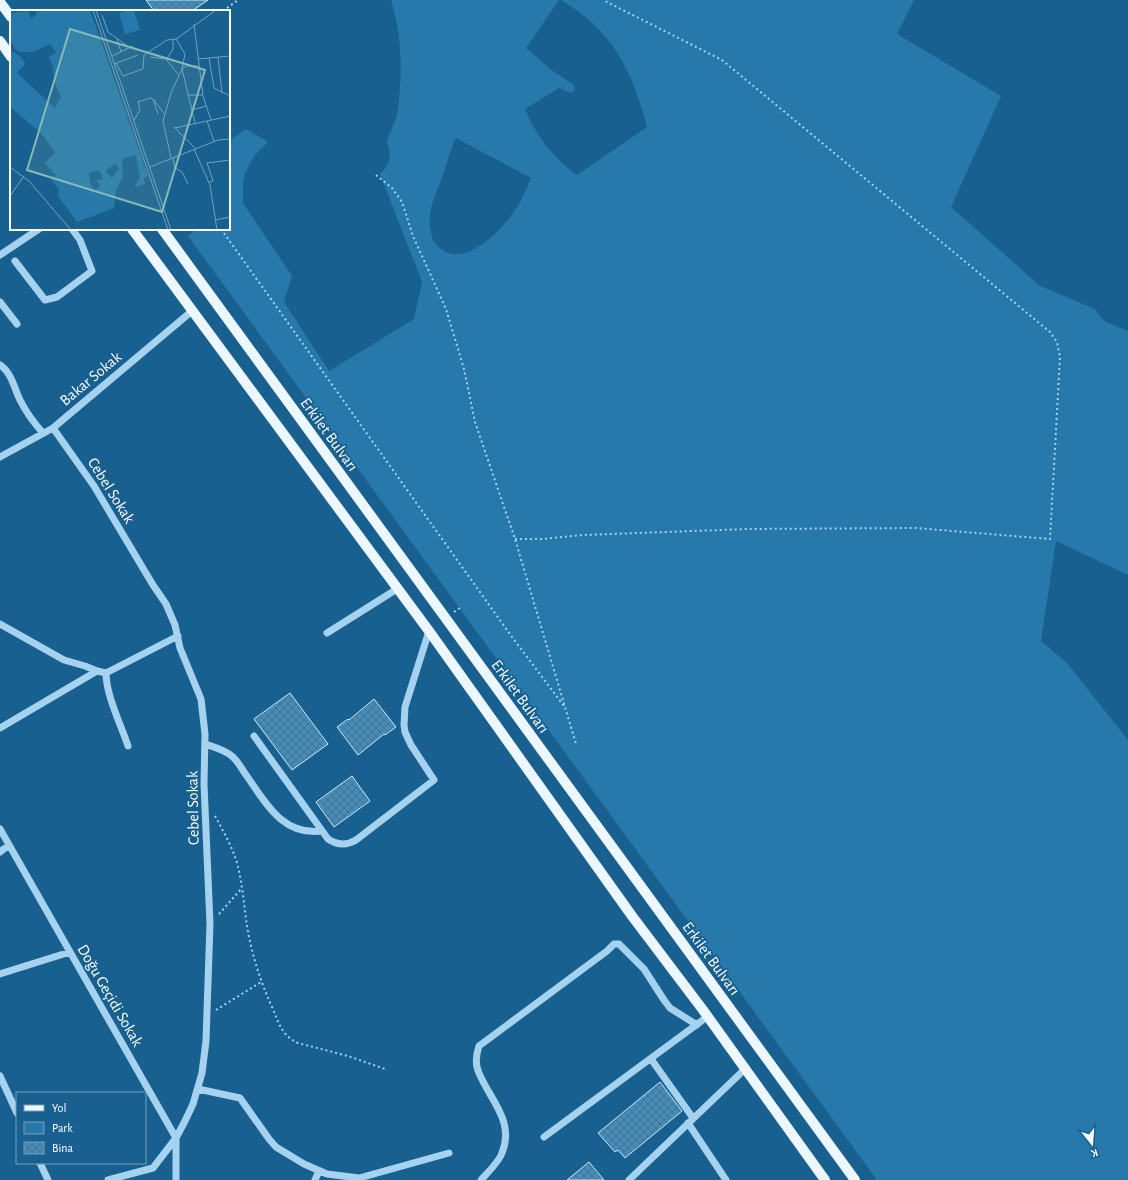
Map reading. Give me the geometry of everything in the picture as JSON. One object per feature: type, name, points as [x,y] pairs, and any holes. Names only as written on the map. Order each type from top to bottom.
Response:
[{"type":"main road","points":[[0,2],[10,16]]},
{"type":"main road","points":[[0,41],[10,56]]},
{"type":"main road","points":[[133,230],[429,632],[632,916],[825,1180]]},
{"type":"main road","name":"Erkilet Bulvarı","points":[[163,230],[856,1180]]},
{"type":"street","points":[[0,255],[37,230]]},
{"type":"street","points":[[14,261],[45,300],[57,297],[92,271],[80,240],[73,230]]},
{"type":"street","points":[[0,302],[17,324]]},
{"type":"street","name":"Bakar Sokak","points":[[0,457],[53,428],[192,312]]},
{"type":"street","points":[[0,365],[9,375],[20,401],[43,433]]},
{"type":"street","name":"Cebel Sokak","points":[[53,428],[74,456],[105,503],[153,585],[166,604],[178,636],[180,648],[201,698],[204,717],[204,784],[210,924],[205,1057],[198,1089],[185,1121],[176,1138],[153,1168],[108,1180]]},
{"type":"street","points":[[327,633],[397,589]]},
{"type":"street","points":[[0,624],[64,660],[106,673],[178,636]]},
{"type":"street","points":[[254,736],[328,839],[333,842],[344,844],[352,842],[434,780],[411,745],[405,732],[404,725],[405,707],[429,632]]},
{"type":"street","points":[[0,728],[97,671]]},
{"type":"street","points":[[106,673],[106,680],[111,698],[128,746]]},
{"type":"street","points":[[205,744],[233,756],[273,812],[285,824],[300,830],[315,832],[322,831]]},
{"type":"street","name":"Doğu Geçidi Sokak","points":[[0,829],[176,1138],[176,1180]]},
{"type":"street","points":[[0,852],[9,845]]},
{"type":"street","points":[[481,1180],[502,1155],[505,1138],[504,1121],[501,1113],[478,1073],[476,1058],[478,1046],[607,951],[614,944],[619,944],[644,969],[670,1008],[697,1024]]},
{"type":"street","points":[[0,974],[70,952]]},
{"type":"street","points":[[544,1138],[707,1017]]},
{"type":"street","points":[[650,1059],[690,1120],[726,1180]]},
{"type":"street","points":[[630,1179],[745,1069]]},
{"type":"street","points":[[0,1076],[16,1111]]},
{"type":"street","points":[[198,1089],[240,1098],[276,1147],[295,1160],[327,1174],[360,1179],[449,1153]]},
{"type":"street","points":[[40,1164],[48,1180]]},
{"type":"street","points":[[315,1180],[319,1171]]},
{"type":"street","points":[[630,1179],[641,1180]]},
{"type":"path","points":[[224,10],[238,0]]},
{"type":"path","points":[[515,539],[748,529],[916,528],[1050,539],[1060,357],[1056,342],[1050,332],[722,60],[603,0]]},
{"type":"path","points":[[376,175],[392,188],[402,202],[413,236],[446,309],[464,369],[470,404],[477,429],[515,539],[576,744]]},
{"type":"path","points":[[222,230],[503,625],[565,706]]},
{"type":"path","points":[[215,815],[233,850],[240,875],[248,933],[261,982],[282,1031],[298,1043],[348,1056],[385,1069]]},
{"type":"path","points":[[210,924],[242,888]]},
{"type":"path","points":[[207,1016],[261,982]]},
{"type":"green space","points":[[391,0],[559,0],[526,48],[550,69],[574,85],[575,90],[571,93],[559,88],[525,109],[534,128],[546,146],[560,161],[577,175],[647,127],[635,87],[618,54],[594,25],[579,12],[561,0],[914,0],[897,34],[1001,96],[951,207],[1040,286],[1095,309],[1101,318],[1106,322],[1128,331],[1128,575],[1056,541],[1041,641],[1067,663],[1128,740],[1128,1180],[877,1180],[188,236],[196,230],[230,230],[230,140],[246,129],[268,142],[254,156],[245,173],[243,183],[243,203],[292,276],[284,302],[329,371],[414,319],[422,282],[380,174],[385,169],[389,160],[387,141],[398,111],[401,77],[398,33]],"holes":[[[456,138],[531,178],[521,200],[508,220],[492,237],[473,250],[463,254],[453,254],[442,250],[431,235],[430,219],[433,201]]]},
{"type":"building","points":[[146,0],[208,0],[193,10],[153,10]]},
{"type":"building","points":[[290,693],[328,744],[292,770],[254,719]]},
{"type":"building","points":[[374,699],[396,727],[385,735],[384,734],[358,755],[337,727],[348,719],[349,720]]},
{"type":"building","points":[[352,776],[370,801],[334,827],[316,802]]},
{"type":"building","points":[[660,1082],[682,1111],[625,1158],[618,1150],[615,1152],[598,1133]]},
{"type":"building","points":[[589,1162],[604,1180],[567,1180]]}]
